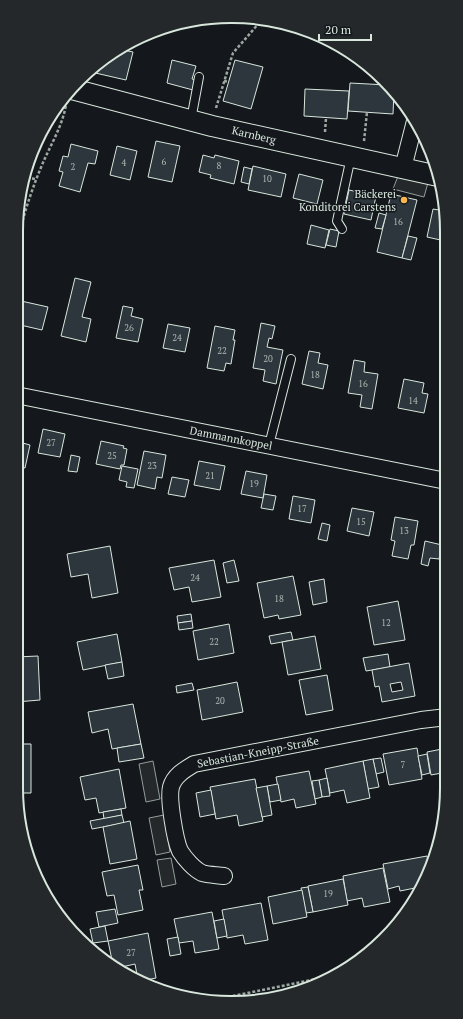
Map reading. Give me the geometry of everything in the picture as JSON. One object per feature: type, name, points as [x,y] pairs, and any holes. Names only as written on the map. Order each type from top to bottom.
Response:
[{"type":"street","name":"Karnberg","points":[[73,97],[191,120],[212,126],[432,175]]},
{"type":"street","points":[[403,168],[413,129]]},
{"type":"street","name":"Dammannkoppel","points":[[23,396],[440,480]]},
{"type":"street","name":"Sebastian-Kneipp-Straße","points":[[224,876],[202,873],[187,860],[178,845],[170,798],[171,787],[176,777],[184,770],[194,764],[421,720],[440,718]]},
{"type":"lane","points":[[191,120],[199,77]]},
{"type":"lane","points":[[342,229],[337,221],[357,158]]},
{"type":"lane","points":[[269,446],[291,359]]},
{"type":"path","points":[[212,126],[233,53],[258,25]]},
{"type":"path","points":[[224,81],[229,82]]},
{"type":"path","points":[[23,216],[36,179],[58,132],[68,103]]},
{"type":"path","points":[[357,158],[367,112]]},
{"type":"path","points":[[30,178],[36,179]]},
{"type":"path","points":[[238,996],[308,981]]},
{"type":"shaded area","points":[[400,171],[429,179],[424,197],[393,189]]},
{"type":"shaded area","points":[[153,761],[160,799],[146,802],[139,764]]},
{"type":"shaded area","points":[[164,815],[170,852],[156,855],[149,818]]},
{"type":"shaded area","points":[[171,858],[176,884],[162,887],[157,860]]},
{"type":"building","points":[[127,51],[133,52],[126,80],[96,73]]},
{"type":"building","points":[[172,60],[196,66],[192,79],[196,80],[193,90],[167,83]]},
{"type":"building","points":[[235,60],[263,67],[251,109],[223,101]]},
{"type":"building","points":[[350,83],[380,85],[394,101],[393,114],[348,111]]},
{"type":"building","points":[[305,89],[349,91],[347,119],[304,116]]},
{"type":"building","points":[[156,141],[180,146],[172,182],[148,177]]},
{"type":"building","points":[[71,144],[98,151],[95,164],[88,163],[80,192],[59,186],[63,172],[59,171],[63,156],[68,157]]},
{"type":"building","points":[[117,146],[137,151],[130,180],[110,175]]},
{"type":"building","points":[[203,155],[214,158],[215,155],[239,161],[234,184],[210,178],[211,175],[199,172]]},
{"type":"building","points":[[253,166],[286,174],[281,197],[248,190]]},
{"type":"building","points":[[244,167],[252,169],[249,184],[241,182]]},
{"type":"building","points":[[299,174],[323,180],[317,204],[293,198]]},
{"type":"building","points":[[349,190],[376,196],[371,220],[344,214]]},
{"type":"building","points":[[391,194],[417,200],[402,258],[377,252]]},
{"type":"building","points":[[433,209],[439,210],[440,240],[427,237]]},
{"type":"building","points":[[379,213],[386,215],[382,229],[375,228]]},
{"type":"building","points":[[311,225],[329,230],[325,248],[307,244]]},
{"type":"building","points":[[330,229],[339,231],[336,247],[326,245]]},
{"type":"building","points":[[408,236],[417,238],[411,260],[402,258]]},
{"type":"building","points":[[75,278],[91,282],[82,317],[91,319],[86,342],[61,336]]},
{"type":"building","points":[[23,301],[48,307],[42,330],[23,326]]},
{"type":"building","points":[[123,306],[133,308],[131,316],[143,319],[138,342],[116,338]]},
{"type":"building","points":[[261,323],[275,326],[272,339],[269,338],[267,347],[283,350],[276,384],[263,381],[265,370],[253,368]]},
{"type":"building","points":[[168,324],[190,328],[185,352],[163,348]]},
{"type":"building","points":[[215,326],[235,330],[231,364],[226,363],[224,371],[207,368]]},
{"type":"building","points":[[309,351],[320,353],[318,363],[328,365],[323,389],[302,384]]},
{"type":"building","points":[[354,360],[365,362],[364,372],[378,374],[372,409],[360,407],[362,395],[348,393]]},
{"type":"building","points":[[404,379],[424,383],[422,393],[428,394],[424,413],[398,408]]},
{"type":"building","points":[[43,429],[65,434],[60,457],[38,453]]},
{"type":"building","points":[[101,441],[124,446],[123,448],[127,449],[124,465],[121,465],[120,469],[96,464]]},
{"type":"building","points":[[23,443],[30,445],[25,468],[23,468]]},
{"type":"building","points":[[144,451],[166,455],[162,478],[157,477],[155,489],[137,485]]},
{"type":"building","points":[[71,455],[80,457],[77,472],[68,471]]},
{"type":"building","points":[[199,461],[225,466],[220,490],[194,485]]},
{"type":"building","points":[[122,466],[138,469],[134,488],[126,487],[127,482],[119,480]]},
{"type":"building","points":[[246,471],[267,475],[263,498],[241,494]]},
{"type":"building","points":[[172,477],[189,480],[185,497],[168,494]]},
{"type":"building","points":[[264,494],[276,496],[273,510],[261,508]]},
{"type":"building","points":[[293,496],[315,500],[311,523],[289,519]]},
{"type":"building","points":[[352,508],[374,512],[369,536],[347,531]]},
{"type":"building","points":[[395,517],[418,521],[414,545],[411,545],[408,559],[392,556],[395,541],[391,540]]},
{"type":"building","points":[[322,523],[330,525],[327,541],[318,539]]},
{"type":"building","points":[[425,541],[440,545],[439,559],[430,558],[428,566],[421,564]]},
{"type":"building","points":[[110,546],[118,593],[92,598],[88,574],[71,577],[67,554]]},
{"type":"building","points":[[214,560],[221,597],[192,602],[189,587],[174,590],[169,568]]},
{"type":"building","points":[[234,560],[239,581],[227,583],[223,563]]},
{"type":"building","points":[[293,576],[301,615],[279,619],[278,615],[264,618],[257,583]]},
{"type":"building","points":[[324,579],[327,602],[313,605],[309,582]]},
{"type":"building","points":[[398,601],[405,640],[374,645],[367,607]]},
{"type":"building","points":[[191,614],[192,621],[178,623],[177,616]]},
{"type":"building","points":[[192,621],[193,628],[179,630],[178,623]]},
{"type":"building","points":[[229,624],[234,653],[198,660],[193,631]]},
{"type":"building","points":[[291,632],[293,640],[271,644],[269,636]]},
{"type":"building","points":[[117,634],[122,662],[83,670],[77,642]]},
{"type":"building","points":[[315,636],[321,669],[288,675],[282,642]]},
{"type":"building","points":[[388,654],[390,667],[366,671],[363,658]]},
{"type":"building","points":[[38,656],[40,700],[23,701],[23,657]]},
{"type":"building","points":[[122,662],[124,676],[108,679],[105,665]]},
{"type":"building","points":[[409,663],[415,696],[382,702],[379,686],[375,687],[372,670]],"holes":[[[401,682],[403,690],[392,692],[390,684]]]},
{"type":"building","points":[[327,675],[333,710],[306,715],[299,680]]},
{"type":"building","points":[[237,682],[243,712],[202,720],[197,690]]},
{"type":"building","points":[[192,683],[194,690],[177,693],[176,686]]},
{"type":"building","points":[[133,704],[141,744],[112,749],[108,729],[92,733],[88,712]]},
{"type":"building","points":[[23,744],[31,744],[31,793],[23,793]]},
{"type":"building","points":[[141,744],[144,758],[119,762],[117,748]]},
{"type":"building","points":[[417,748],[422,779],[389,785],[383,754]]},
{"type":"building","points":[[440,749],[440,773],[431,775],[427,752]]},
{"type":"building","points":[[427,754],[430,773],[422,775],[418,756]]},
{"type":"building","points":[[381,758],[384,772],[376,774],[373,759]]},
{"type":"building","points":[[373,759],[379,787],[368,789],[363,761]]},
{"type":"building","points":[[363,761],[370,798],[347,803],[344,790],[330,793],[325,769]]},
{"type":"building","points":[[119,769],[126,808],[99,813],[96,798],[85,800],[80,777]]},
{"type":"building","points":[[309,771],[316,804],[296,808],[294,799],[281,802],[276,777]]},
{"type":"building","points":[[327,778],[330,796],[322,797],[319,780]]},
{"type":"building","points":[[255,779],[263,821],[239,826],[237,815],[216,819],[210,787]]},
{"type":"building","points":[[319,780],[322,797],[315,799],[312,781]]},
{"type":"building","points":[[278,784],[281,800],[270,802],[267,786]]},
{"type":"building","points":[[267,786],[272,815],[262,817],[256,788]]},
{"type":"building","points":[[211,790],[215,814],[200,817],[196,793]]},
{"type":"building","points":[[121,809],[122,815],[104,819],[103,812]]},
{"type":"building","points":[[122,815],[124,823],[92,829],[90,821]]},
{"type":"building","points":[[130,821],[137,859],[110,864],[103,827]]},
{"type":"building","points":[[427,856],[428,859],[414,888],[400,891],[399,886],[388,889],[383,864]]},
{"type":"building","points":[[138,865],[143,890],[139,890],[143,910],[118,915],[114,895],[107,896],[102,872]]},
{"type":"building","points":[[383,868],[390,902],[364,907],[362,898],[347,901],[343,876]]},
{"type":"building","points":[[343,879],[348,905],[313,912],[308,886]]},
{"type":"building","points":[[308,887],[313,912],[306,913],[301,888]]},
{"type":"building","points":[[302,890],[307,917],[273,924],[268,897]]},
{"type":"building","points":[[261,903],[268,940],[245,944],[243,935],[227,938],[222,910]]},
{"type":"building","points":[[115,909],[118,923],[99,927],[96,912]]},
{"type":"building","points":[[212,912],[219,949],[195,953],[193,941],[179,943],[174,919]]},
{"type":"building","points":[[224,919],[227,936],[217,938],[214,921]]},
{"type":"building","points":[[105,926],[108,941],[93,943],[90,929]]},
{"type":"building","points":[[148,933],[156,978],[150,979],[137,973],[135,964],[124,966],[111,958],[108,941]]},
{"type":"building","points":[[178,937],[181,954],[170,956],[167,939]]},
{"type":"place","name":"Bäckerei Konditorei Carstens","points":[[404,200]]}]
